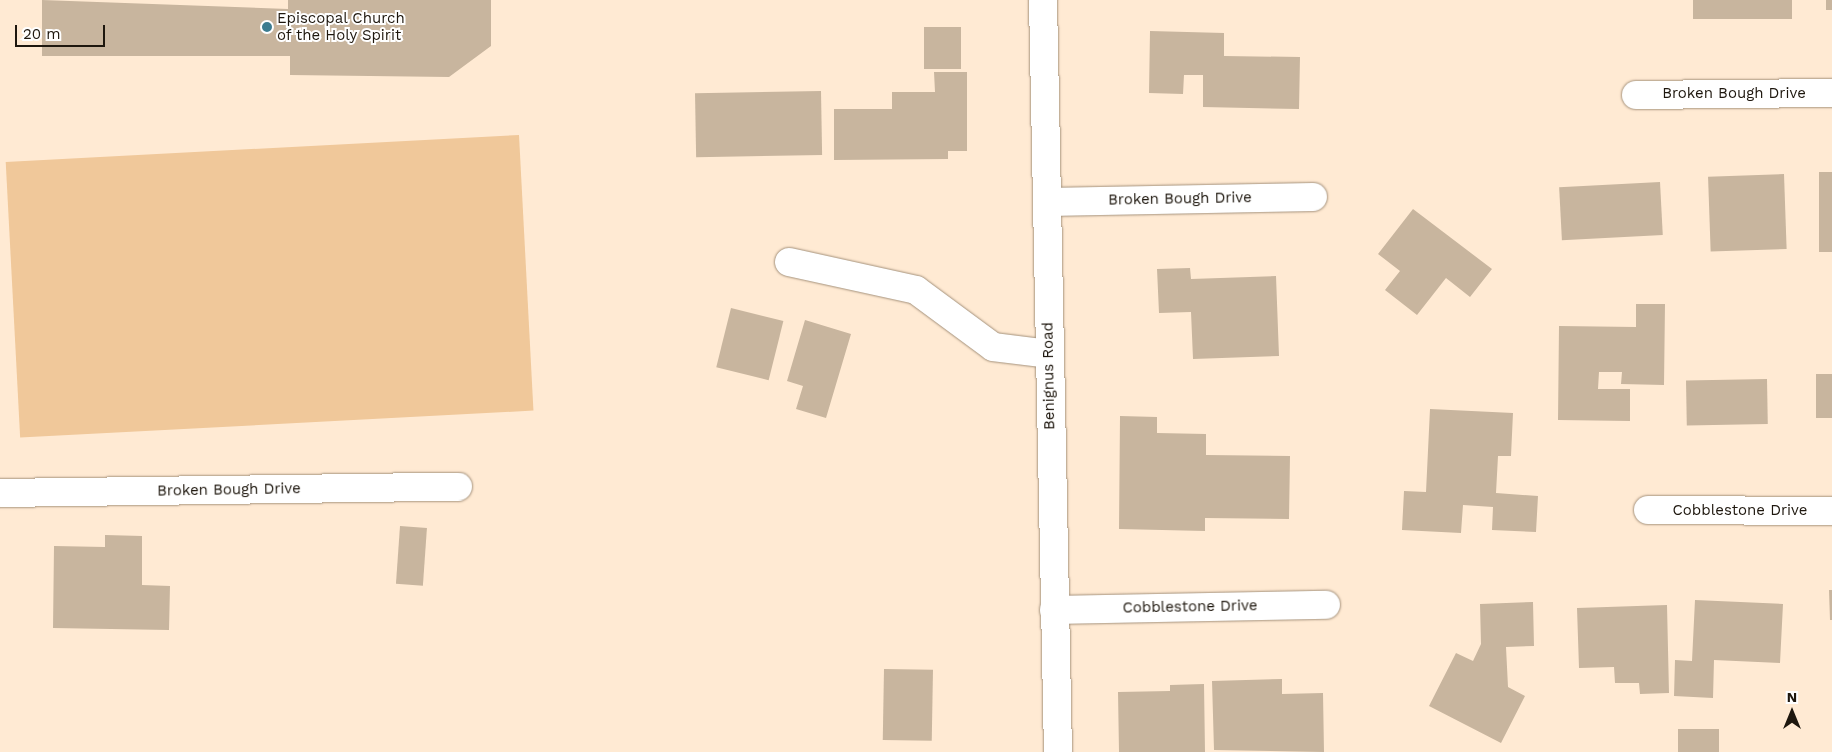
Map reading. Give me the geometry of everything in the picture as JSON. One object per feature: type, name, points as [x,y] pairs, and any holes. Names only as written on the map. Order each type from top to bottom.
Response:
[{"type":"street","name":"Benignus Road","points":[[1043,0],[1058,752]]},
{"type":"street","name":"Broken Bough Drive","points":[[1636,95],[1832,93]]},
{"type":"street","name":"Broken Bough Drive","points":[[1048,202],[1313,196]]},
{"type":"street","points":[[789,262],[916,290],[992,347],[1049,354]]},
{"type":"street","name":"Broken Bough Drive","points":[[0,493],[458,487]]},
{"type":"street","name":"Cobblestone Drive","points":[[1648,510],[1832,512]]},
{"type":"street","name":"Cobblestone Drive","points":[[1054,610],[1326,605]]},
{"type":"shaded area","points":[[519,135],[533,411],[20,438],[6,162]]},
{"type":"building","name":"Episcopal Church of the Holy Spirit","points":[[42,0],[288,9],[288,0],[491,0],[491,46],[449,77],[290,75],[290,56],[42,56]]},
{"type":"building","points":[[1693,0],[1792,0],[1792,19],[1693,19]]},
{"type":"building","points":[[1826,0],[1832,0],[1832,10],[1826,10]]},
{"type":"building","points":[[924,27],[961,27],[961,69],[924,69]]},
{"type":"building","points":[[1150,31],[1224,33],[1224,56],[1300,57],[1299,109],[1203,107],[1203,75],[1184,75],[1183,94],[1149,93]]},
{"type":"building","points":[[934,72],[967,72],[967,151],[948,151],[948,159],[834,160],[834,109],[892,109],[892,92],[935,92]]},
{"type":"building","points":[[821,91],[822,155],[696,157],[695,93]]},
{"type":"building","points":[[1819,172],[1832,172],[1832,252],[1819,252]]},
{"type":"building","points":[[1784,174],[1787,249],[1711,252],[1708,177]]},
{"type":"building","points":[[1660,182],[1663,235],[1562,240],[1559,187]]},
{"type":"building","points":[[1413,209],[1492,269],[1470,297],[1446,278],[1417,315],[1385,290],[1400,271],[1378,254]]},
{"type":"building","points":[[1190,268],[1191,279],[1276,276],[1279,356],[1193,359],[1191,312],[1159,313],[1157,269]]},
{"type":"building","points":[[1636,304],[1665,304],[1664,385],[1621,384],[1622,372],[1599,372],[1598,389],[1630,389],[1630,421],[1558,420],[1559,326],[1636,327]]},
{"type":"building","points":[[731,308],[783,321],[769,380],[716,367]]},
{"type":"building","points":[[805,320],[851,334],[826,418],[796,409],[803,386],[787,381]]},
{"type":"building","points":[[1816,374],[1832,374],[1832,418],[1816,418]]},
{"type":"building","points":[[1767,379],[1768,424],[1687,425],[1686,380]]},
{"type":"building","points":[[1430,409],[1513,413],[1511,456],[1498,456],[1496,493],[1538,496],[1536,532],[1492,530],[1493,507],[1463,505],[1461,533],[1402,530],[1404,491],[1426,492]]},
{"type":"building","points":[[1120,416],[1157,417],[1157,433],[1206,434],[1206,455],[1290,456],[1289,519],[1205,518],[1205,531],[1119,529]]},
{"type":"building","points":[[400,526],[427,528],[423,586],[396,584]]},
{"type":"building","points":[[105,535],[142,536],[142,585],[170,586],[169,630],[53,628],[54,546],[105,547]]},
{"type":"building","points":[[1829,590],[1832,590],[1832,620],[1830,620]]},
{"type":"building","points":[[1695,600],[1783,604],[1780,663],[1714,660],[1713,698],[1674,696],[1675,660],[1692,661]]},
{"type":"building","points":[[1533,602],[1534,646],[1506,647],[1508,687],[1525,696],[1501,743],[1429,706],[1456,653],[1473,661],[1481,644],[1480,604]]},
{"type":"building","points":[[1667,605],[1669,693],[1640,694],[1639,683],[1615,683],[1614,667],[1579,668],[1577,608]]},
{"type":"building","points":[[884,669],[933,670],[932,741],[883,740]]},
{"type":"building","points":[[1282,679],[1282,694],[1323,693],[1324,752],[1214,750],[1212,681]]},
{"type":"building","points":[[1204,684],[1205,752],[1119,752],[1118,692],[1170,691],[1170,685]]},
{"type":"building","points":[[1678,729],[1719,729],[1719,752],[1678,752]]},
{"type":"place","name":"Episcopal Church of the Holy Spirit","points":[[267,27]]}]
